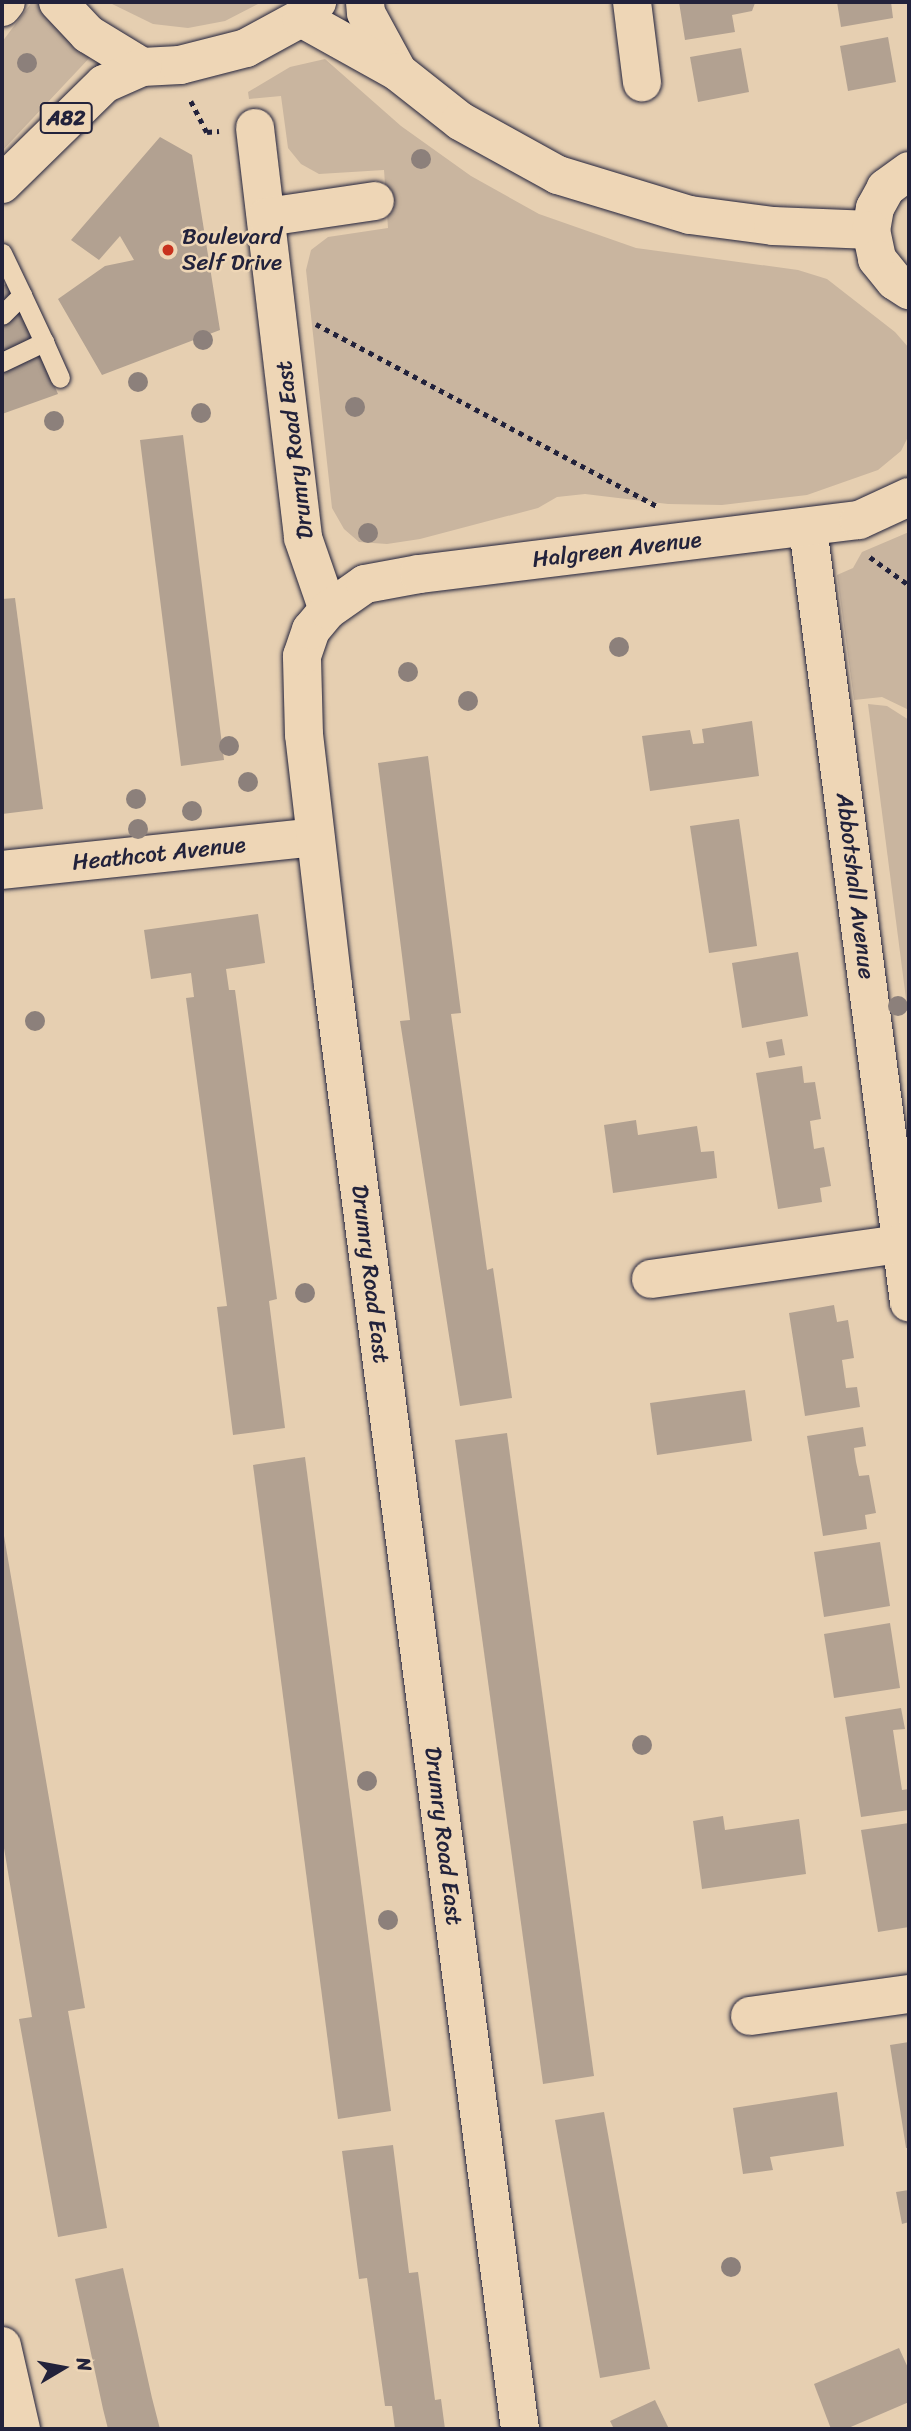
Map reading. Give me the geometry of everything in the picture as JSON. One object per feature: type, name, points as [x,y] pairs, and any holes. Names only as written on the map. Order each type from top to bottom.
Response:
[{"type":"street","points":[[2,8],[6,2]]},
{"type":"street","points":[[58,2],[88,34],[142,67],[217,58],[274,35],[309,10],[398,72],[460,121],[510,151],[604,192],[690,215],[794,228],[871,230]]},
{"type":"street","points":[[365,2],[366,13],[398,72]]},
{"type":"street","points":[[632,2],[642,82]]},
{"type":"street","name":"A82","points":[[2,184],[104,84],[142,67]]},
{"type":"street","name":"Drumry Road East","points":[[255,128],[278,303],[303,538],[328,610],[311,630],[302,656],[300,684],[315,837],[520,2429]]},
{"type":"street","points":[[909,171],[887,188],[875,208],[871,230],[877,259],[895,281],[909,290]]},
{"type":"street","points":[[267,217],[375,201]]},
{"type":"street","name":"Halgreen Avenue","points":[[328,610],[356,589],[401,576],[808,528],[859,520],[909,497]]},
{"type":"street","name":"Abbotshall Avenue","points":[[808,528],[909,1302]]},
{"type":"street","name":"Heathcot Avenue","points":[[2,870],[315,837]]},
{"type":"street","points":[[651,1279],[901,1244]]},
{"type":"street","points":[[750,2016],[909,1994]]},
{"type":"street","points":[[2,2346],[21,2429]]},
{"type":"lane","points":[[2,253],[60,379]]},
{"type":"lane","points":[[2,315],[22,295]]},
{"type":"lane","points":[[2,362],[44,342]]},
{"type":"path","points":[[278,303],[717,538]]},
{"type":"path","points":[[862,552],[909,585]]},
{"type":"shaded area","points":[[32,2],[42,2],[94,53],[2,151],[2,42]]},
{"type":"shaded area","points":[[108,2],[262,2],[225,21],[188,28],[153,24]]},
{"type":"shaded area","points":[[325,59],[401,126],[471,176],[539,214],[636,248],[798,270],[827,279],[895,332],[909,348],[909,435],[901,451],[878,470],[807,495],[722,505],[668,504],[585,494],[557,497],[538,508],[420,539],[387,544],[359,542],[344,529],[332,508],[306,270],[311,250],[328,237],[388,228],[384,170],[319,174],[301,164],[288,148],[281,96],[249,99],[248,92],[290,67]]},
{"type":"shaded area","points":[[909,532],[909,710],[882,697],[854,700],[837,575],[853,568],[862,552]]},
{"type":"shaded area","points":[[868,704],[887,706],[909,720],[909,1022]]},
{"type":"building","points":[[679,2],[755,3],[752,11],[732,15],[735,32],[685,40]]},
{"type":"building","points":[[837,2],[891,2],[893,18],[841,27]]},
{"type":"building","points":[[888,37],[896,82],[848,91],[840,46]]},
{"type":"building","points":[[741,48],[749,92],[698,102],[690,57]]},
{"type":"building","name":"Boulevard Self Drive","points":[[160,137],[192,155],[220,330],[102,375],[58,299],[105,266],[134,260],[120,236],[99,260],[71,240]]},
{"type":"building","points":[[10,282],[58,394],[2,414],[2,286]]},
{"type":"building","points":[[183,435],[224,760],[181,766],[140,440]]},
{"type":"building","points":[[15,598],[43,809],[2,814],[2,599]]},
{"type":"building","points":[[752,721],[759,776],[650,791],[642,736],[690,730],[693,744],[704,743],[702,729]]},
{"type":"building","points":[[428,756],[461,1013],[451,1014],[487,1270],[493,1268],[512,1398],[460,1406],[400,1021],[410,1020],[378,763]]},
{"type":"building","points":[[739,819],[757,946],[709,953],[690,826]]},
{"type":"building","points":[[258,914],[265,963],[226,969],[229,990],[235,990],[277,1299],[269,1301],[285,1428],[233,1435],[217,1307],[227,1306],[186,998],[194,997],[191,973],[151,979],[144,930]]},
{"type":"building","points":[[798,952],[808,1016],[742,1028],[732,963]]},
{"type":"building","points":[[782,1039],[785,1055],[769,1058],[766,1042]]},
{"type":"building","points":[[802,1066],[804,1083],[815,1082],[821,1119],[810,1121],[814,1149],[824,1147],[831,1186],[820,1188],[822,1202],[778,1209],[756,1073]]},
{"type":"building","points":[[636,1120],[638,1135],[697,1126],[701,1152],[714,1151],[717,1178],[613,1193],[604,1125]]},
{"type":"building","points":[[834,1305],[837,1322],[848,1320],[854,1358],[842,1360],[846,1388],[857,1387],[860,1407],[805,1416],[789,1313]]},
{"type":"building","points":[[745,1390],[752,1441],[657,1455],[650,1403]]},
{"type":"building","points":[[863,1427],[866,1446],[854,1448],[856,1462],[859,1476],[869,1475],[876,1513],[865,1515],[867,1529],[823,1536],[807,1436]]},
{"type":"building","points":[[507,1433],[594,2076],[543,2084],[455,1440]]},
{"type":"building","points":[[305,1457],[391,2111],[338,2119],[253,1465]]},
{"type":"building","points":[[3,1530],[85,2008],[68,2011],[107,2228],[58,2237],[19,2019],[32,2017],[2,1836]]},
{"type":"building","points":[[880,1542],[890,1606],[824,1617],[814,1552]]},
{"type":"building","points":[[890,1623],[900,1688],[834,1698],[824,1634]]},
{"type":"building","points":[[901,1708],[905,1729],[893,1730],[902,1790],[909,1789],[909,1810],[861,1817],[845,1717]]},
{"type":"building","points":[[723,1816],[725,1830],[799,1819],[806,1874],[702,1889],[693,1821]]},
{"type":"building","points":[[909,1823],[909,1927],[878,1932],[861,1830]]},
{"type":"building","points":[[909,2042],[909,2148],[906,2148],[890,2045]]},
{"type":"building","points":[[837,2092],[844,2146],[770,2157],[773,2170],[743,2174],[733,2108]]},
{"type":"building","points":[[604,2112],[650,2369],[600,2378],[555,2120]]},
{"type":"building","points":[[393,2145],[409,2273],[418,2272],[435,2400],[441,2399],[445,2429],[395,2429],[392,2406],[385,2406],[367,2278],[359,2279],[342,2151]]},
{"type":"building","points":[[909,2190],[909,2222],[902,2224],[896,2192]]},
{"type":"building","points":[[123,2268],[160,2429],[108,2429],[103,2409],[75,2279]]},
{"type":"building","points":[[899,2348],[909,2370],[909,2402],[846,2429],[831,2429],[814,2384]]},
{"type":"building","points":[[655,2400],[669,2429],[614,2429],[610,2421]]},
{"type":"place","name":"Boulevard Self Drive","points":[[168,250]]}]
